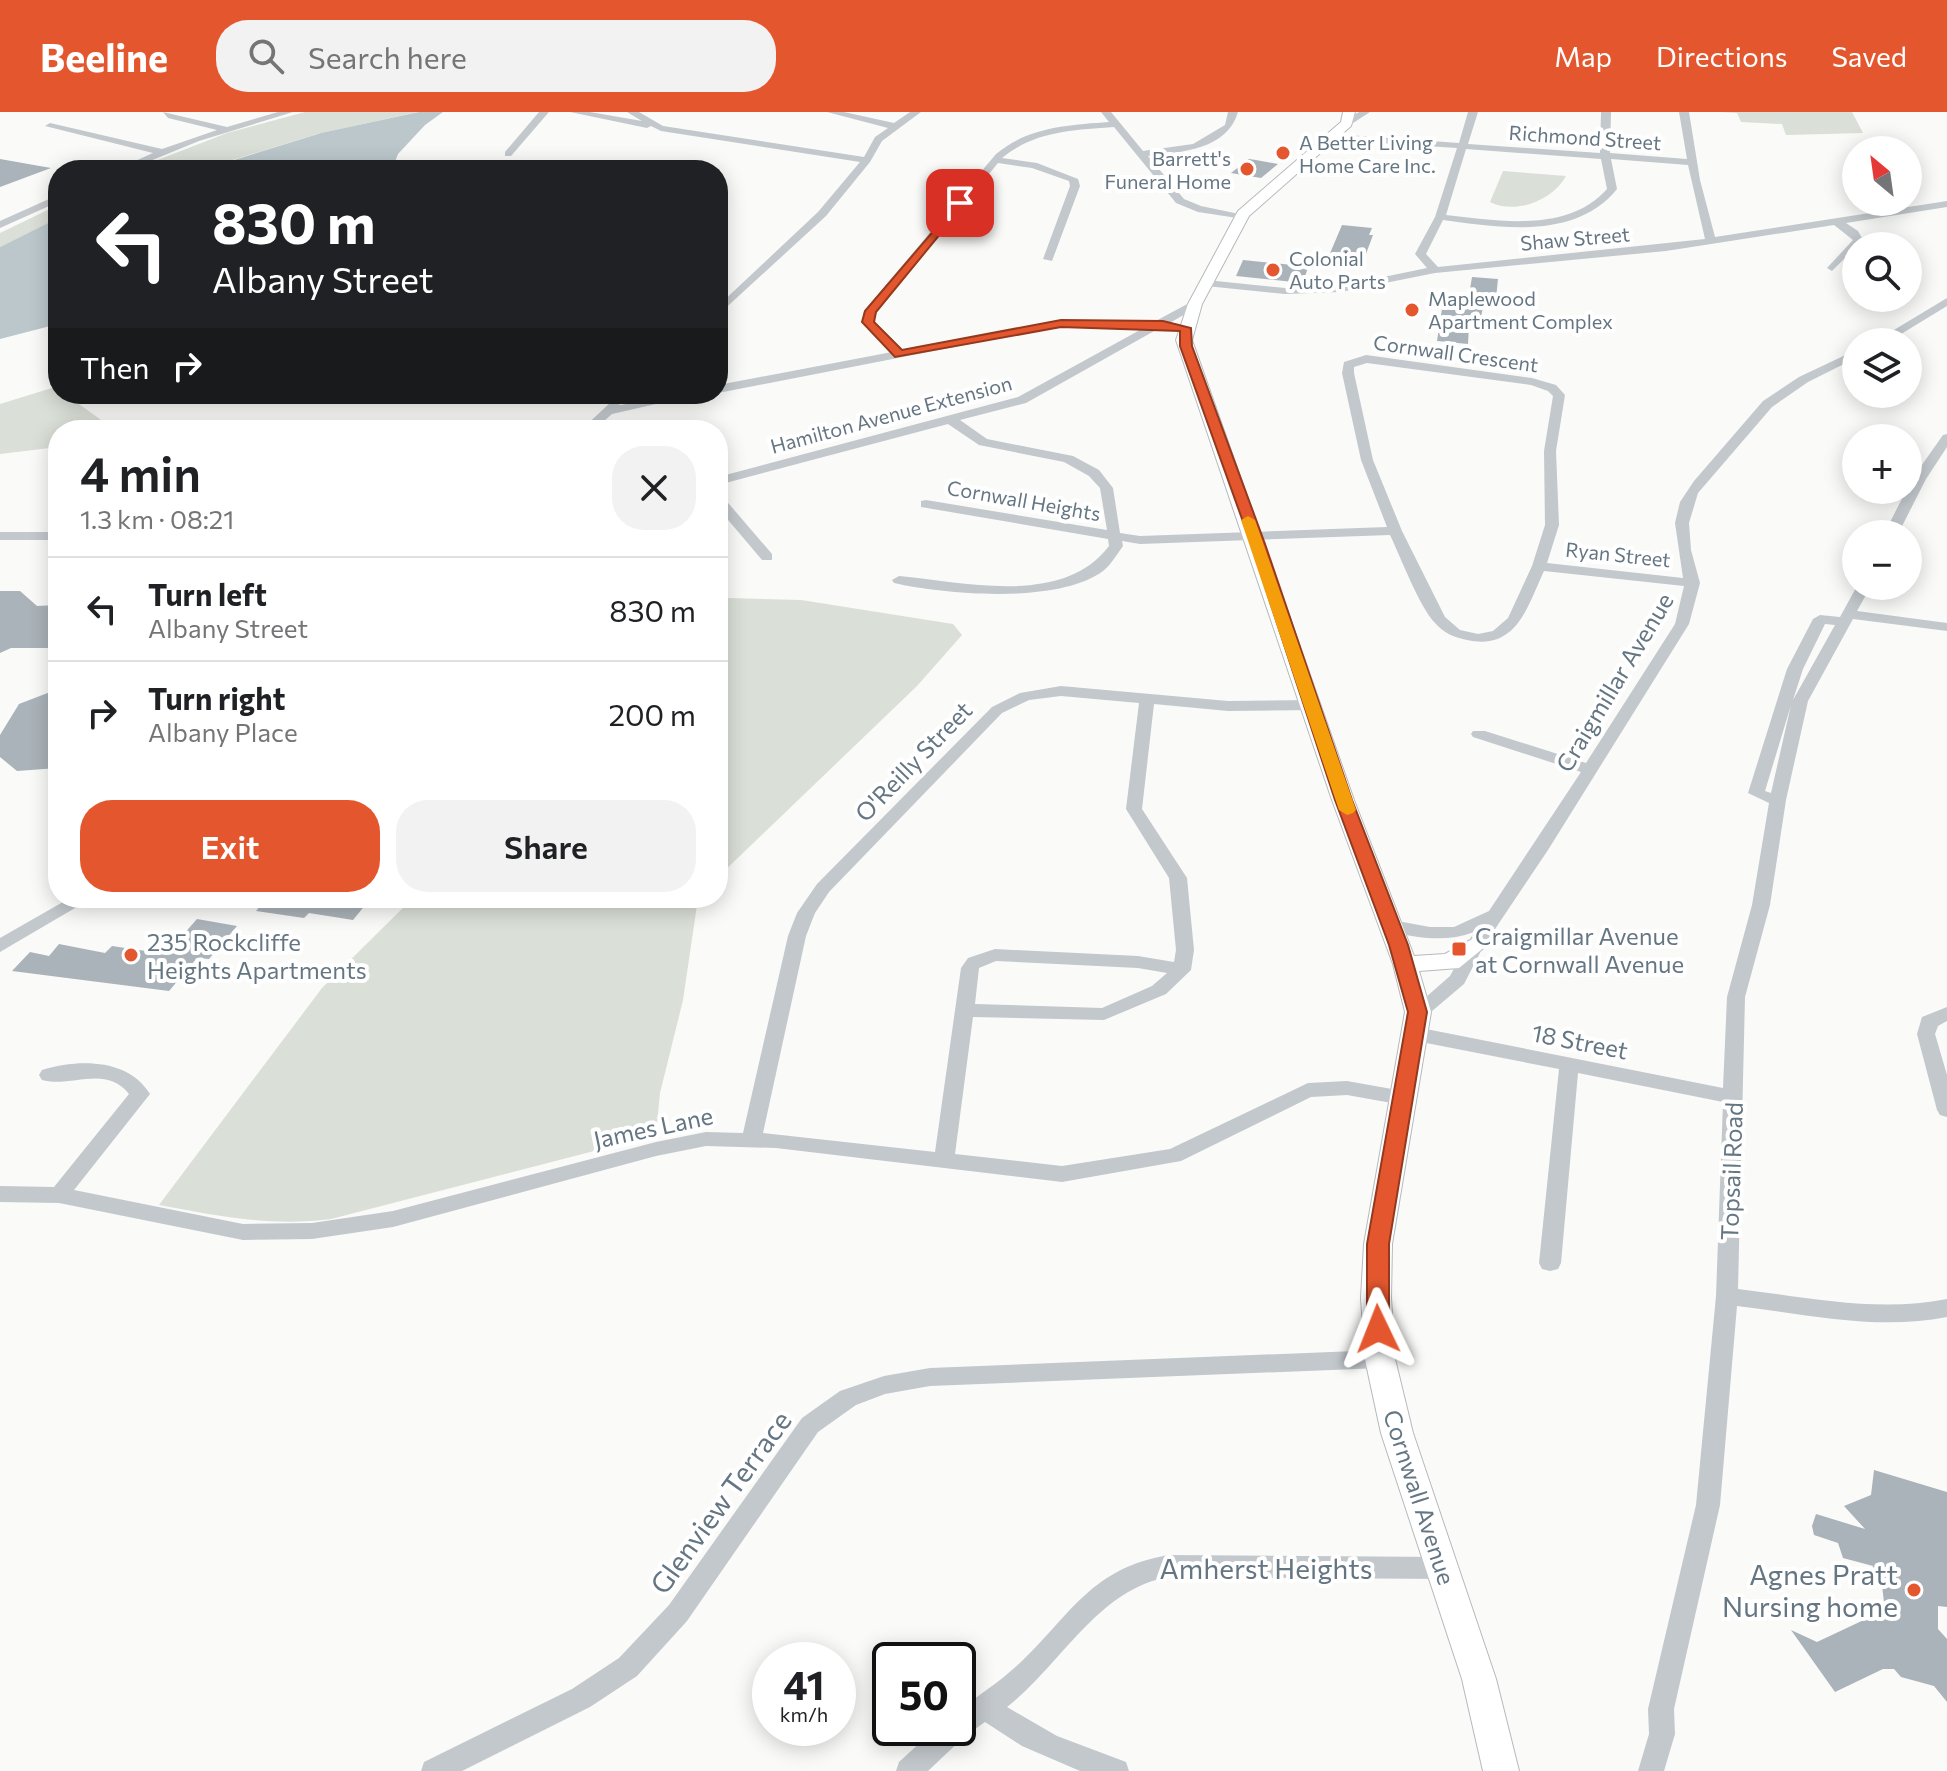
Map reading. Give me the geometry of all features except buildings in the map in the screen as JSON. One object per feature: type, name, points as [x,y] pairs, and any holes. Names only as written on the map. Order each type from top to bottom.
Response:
[{"type":"main road","points":[[1186,328],[1195,304],[1240,217],[1334,135],[1347,115]]},
{"type":"main road","name":"Cornwall Avenue","points":[[1186,328],[1186,346],[1313,705],[1343,800],[1405,964],[1417,1023],[1378,1244],[1376,1298],[1380,1359],[1397,1433],[1479,1679],[1501,1771]]},
{"type":"main road","points":[[1405,964],[1450,962],[1474,946]]},
{"type":"street","points":[[168,112],[171,116],[224,129]]},
{"type":"street","points":[[143,160],[224,129],[288,112]]},
{"type":"street","points":[[508,154],[544,112]]},
{"type":"street","points":[[575,112],[867,160]]},
{"type":"street","points":[[632,112],[661,128]]},
{"type":"street","points":[[832,112],[893,126]]},
{"type":"street","points":[[728,303],[822,214],[867,160],[878,139],[916,112]]},
{"type":"street","points":[[1106,112],[1180,201],[1198,209],[1240,217]]},
{"type":"street","points":[[1141,154],[1196,147],[1229,126],[1233,112]]},
{"type":"street","points":[[1347,115],[1365,112]]},
{"type":"street","points":[[1435,270],[1420,254],[1440,217],[1473,112]]},
{"type":"street","points":[[1440,217],[1500,222],[1583,215],[1600,205],[1612,189],[1607,157],[1606,112]]},
{"type":"street","points":[[1684,112],[1711,242]]},
{"type":"street","points":[[900,354],[868,322],[870,311],[996,160],[1012,146],[1043,134],[1116,124]]},
{"type":"street","points":[[50,126],[161,152]]},
{"type":"street","name":"Richmond Street","points":[[1334,135],[1692,162]]},
{"type":"street","points":[[996,160],[1034,165],[1073,179],[1075,186],[1048,259]]},
{"type":"street","points":[[0,225],[48,203]]},
{"type":"street","name":"Shaw Street","points":[[1922,207],[1947,204]]},
{"type":"street","name":"Shaw Street","points":[[1206,283],[1325,291],[1435,270],[1711,242],[1862,216]]},
{"type":"street","points":[[1832,268],[1858,240],[1854,233],[1834,220]]},
{"type":"street","points":[[1903,328],[1947,301]]},
{"type":"street","name":"Hamilton Avenue Extension","points":[[728,478],[951,420],[1032,395],[1195,304]]},
{"type":"street","points":[[728,387],[1061,323],[1186,328]]},
{"type":"street","name":"Cornwall Crescent","points":[[1366,359],[1538,383],[1552,388],[1561,398],[1550,451],[1552,525],[1539,566],[1514,620],[1503,631],[1492,637],[1462,636],[1439,619],[1395,531],[1367,460],[1348,365],[1366,359]]},
{"type":"street","name":"Craigmillar Avenue","points":[[1417,1023],[1457,980],[1501,903],[1539,850],[1682,624],[1693,600],[1693,583],[1682,524],[1685,505],[1697,485],[1730,450],[1757,414],[1789,389],[1842,361]]},
{"type":"street","points":[[598,420],[617,404]]},
{"type":"street","points":[[608,411],[643,404]]},
{"type":"street","name":"Cornwall Heights","points":[[899,580],[1024,590],[1050,587],[1083,575],[1112,555],[1116,536],[1106,488],[1088,469],[1068,459],[993,446],[951,420]]},
{"type":"street","points":[[1898,520],[1919,479],[1947,438]]},
{"type":"street","name":"Cornwall Heights","points":[[926,504],[1116,536],[1161,540],[1395,531]]},
{"type":"street","points":[[728,512],[767,557]]},
{"type":"street","points":[[0,536],[48,536]]},
{"type":"street","name":"Ryan Street","points":[[1539,566],[1693,583]]},
{"type":"street","name":"Topsail Road","points":[[1651,1771],[1662,1734],[1661,1709],[1708,1505],[1727,1296],[1736,997],[1761,905],[1778,800],[1800,701],[1857,600]]},
{"type":"street","points":[[1847,618],[1947,627]]},
{"type":"street","name":"O'Reilly Street","points":[[752,1139],[799,928],[823,888],[1005,705],[1025,696],[1061,691],[1228,706],[1313,705]]},
{"type":"street","points":[[965,1010],[1104,1014],[1159,990],[1182,970],[1185,950],[1178,878],[1134,809],[1147,700]]},
{"type":"street","points":[[1479,734],[1589,769]]},
{"type":"street","name":"Craigmillar Avenue","points":[[1392,926],[1455,934],[1477,925],[1501,903]]},
{"type":"street","points":[[0,946],[66,908]]},
{"type":"street","points":[[944,1161],[972,965],[989,955],[1138,962],[1182,970]]},
{"type":"street","points":[[1947,1013],[1929,1022],[1926,1034],[1947,1110]]},
{"type":"street","name":"18 Street","points":[[1417,1023],[1569,1066],[1734,1097]]},
{"type":"street","points":[[1550,1263],[1569,1066]]},
{"type":"street","points":[[49,1075],[87,1072],[122,1075],[133,1081],[140,1094],[59,1195]]},
{"type":"street","name":"James Lane","points":[[0,1194],[59,1195],[243,1232],[312,1231],[393,1219],[671,1145],[706,1139],[752,1139],[1062,1174],[1174,1156],[1199,1147],[1308,1090],[1347,1088],[1403,1098]]},
{"type":"street","points":[[1727,1296],[1869,1312],[1925,1314],[1947,1308]]},
{"type":"street","name":"Glenview Terrace","points":[[434,1771],[581,1698],[628,1667],[678,1613],[810,1425],[848,1398],[884,1385],[930,1377],[1380,1359]]},
{"type":"street","name":"Amherst Heights","points":[[976,1713],[1030,1671],[1101,1593],[1138,1571],[1168,1566],[1443,1568]]},
{"type":"street","points":[[986,1706],[1011,1726],[1039,1742],[1116,1771]]},
{"type":"street","name":"Amherst Heights","points":[[909,1771],[936,1746]]},
{"type":"shaded area","points":[[305,112],[418,112],[317,134],[232,160],[158,160],[227,133]]},
{"type":"shaded area","points":[[419,112],[443,112],[425,125],[396,160],[234,160],[321,133]]},
{"type":"shaded area","points":[[1720,112],[1852,112],[1863,133],[1786,135],[1782,124],[1741,122],[1737,113]]},
{"type":"shaded area","points":[[1503,171],[1566,176],[1543,198],[1511,207],[1490,202]]},
{"type":"shaded area","points":[[48,210],[48,223],[0,247],[0,233]]},
{"type":"shaded area","points":[[48,223],[48,327],[0,339],[0,247]]},
{"type":"shaded area","points":[[48,389],[48,404],[79,404],[101,420],[48,420],[48,448],[0,454],[0,404]]},
{"type":"shaded area","points":[[728,598],[801,600],[953,624],[962,635],[917,686],[728,867]]},
{"type":"shaded area","points":[[403,908],[697,908],[683,1000],[660,1093],[656,1135],[331,1219],[266,1221],[159,1205],[322,988]]},
{"type":"slow traffic","points":[[1248,520],[1324,735],[1347,810]]},
{"type":"place","name":"A Better Living Home Care Inc.","points":[[1283,153]]},
{"type":"place","name":"Barrett's Funeral Home","points":[[1247,169]]},
{"type":"place","name":"Colonial Auto Parts","points":[[1273,270]]},
{"type":"place","name":"Maplewood Apartment Complex","points":[[1412,310]]},
{"type":"place","name":"Craigmillar Avenue at Cornwall Avenue","points":[[1459,949]]},
{"type":"place","name":"235 Rockcliffe Heights Apartments","points":[[131,955]]},
{"type":"place","name":"Agnes Pratt Nursing home","points":[[1914,1590]]},
{"type":"route","points":[[960,203],[870,311],[868,322],[900,354],[1061,323],[1186,328],[1186,346],[1258,544],[1324,735],[1343,800],[1398,945],[1418,1012],[1378,1244],[1378,1329]]}]
